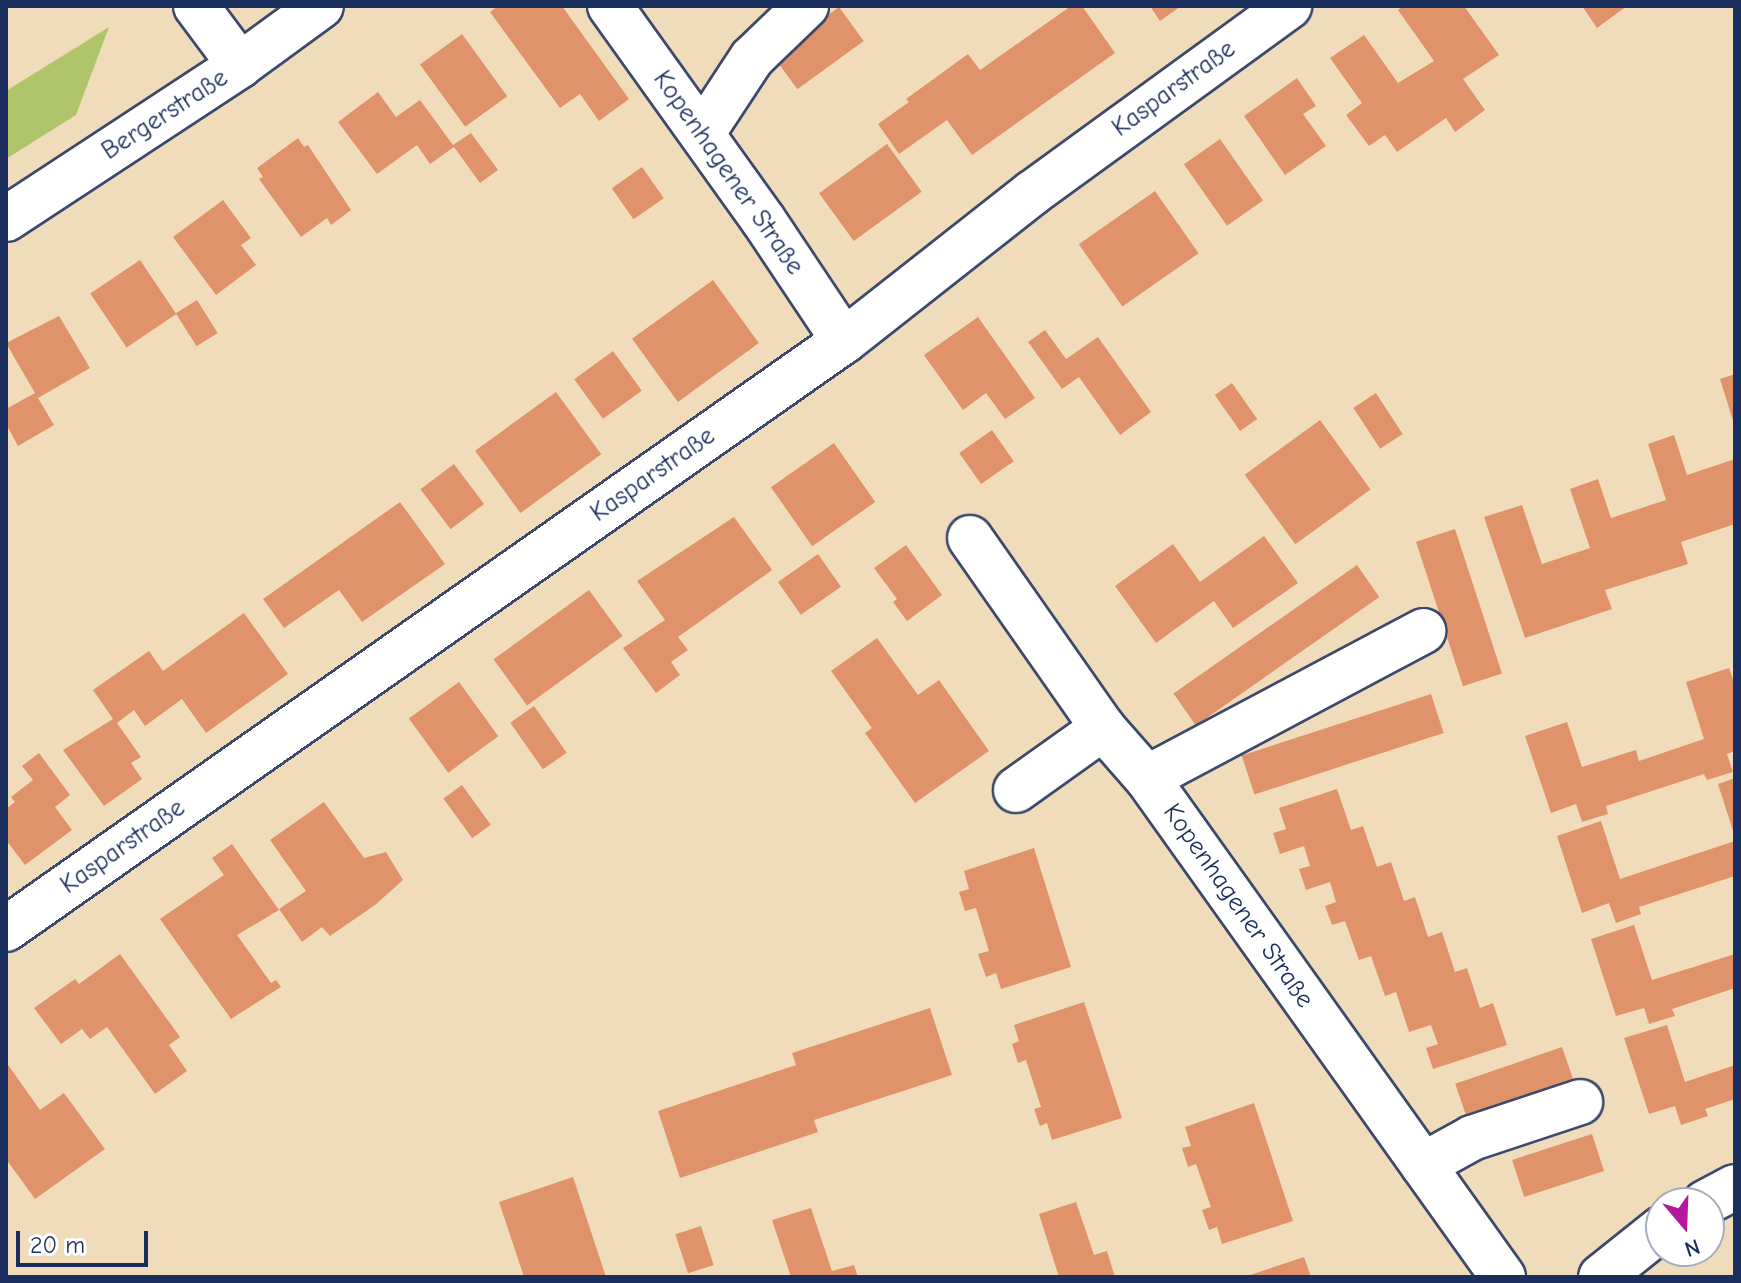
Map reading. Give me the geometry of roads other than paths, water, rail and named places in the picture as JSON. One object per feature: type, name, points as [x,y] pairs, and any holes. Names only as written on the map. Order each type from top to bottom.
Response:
[{"type":"street","points":[[196,6],[240,65]]},
{"type":"street","name":"Bergerstraße","points":[[6,219],[240,65],[321,6]]},
{"type":"street","name":"Kopenhagener Straße","points":[[610,6],[844,341]]},
{"type":"street","points":[[702,134],[752,58],[806,6]]},
{"type":"street","name":"Kasparstraße","points":[[6,929],[844,341],[1032,193],[1289,6]]},
{"type":"street","name":"Kopenhagener Straße","points":[[970,538],[1103,728],[1147,778],[1503,1277]]},
{"type":"street","points":[[1147,778],[1423,631]]},
{"type":"street","points":[[1016,790],[1103,728]]},
{"type":"street","points":[[1423,1165],[1472,1138],[1580,1102]]},
{"type":"street","points":[[1601,1277],[1645,1242]]}]
